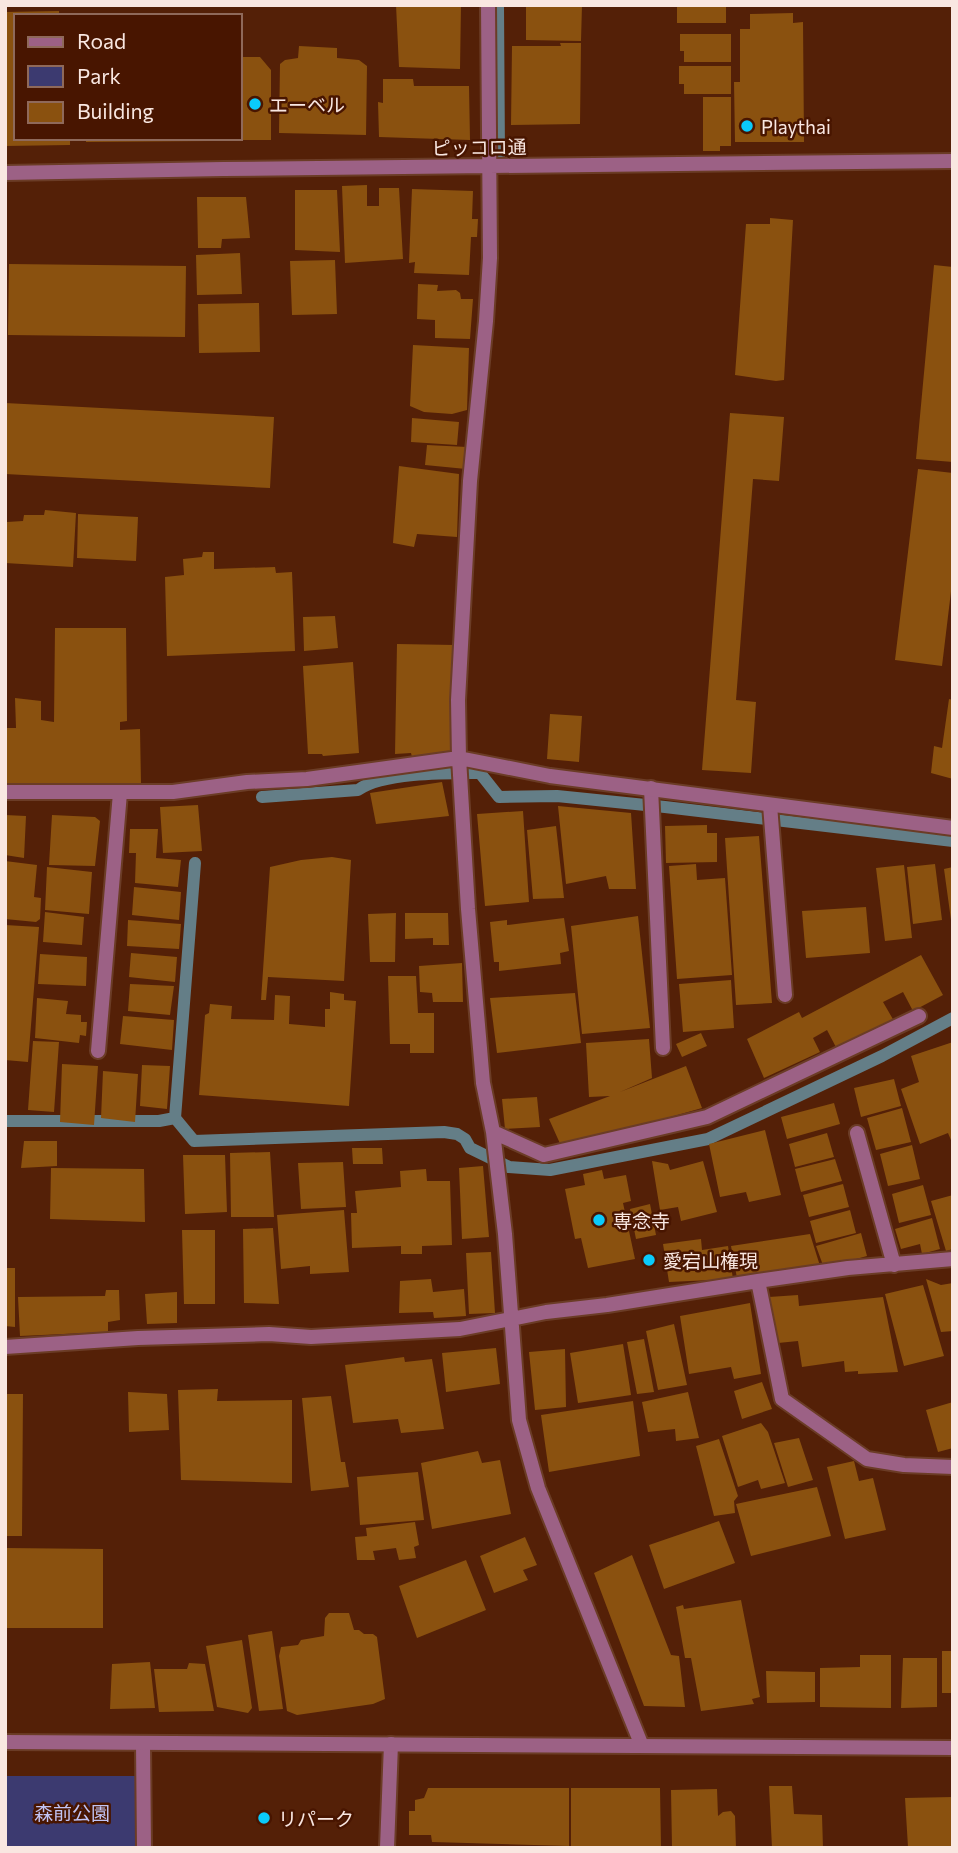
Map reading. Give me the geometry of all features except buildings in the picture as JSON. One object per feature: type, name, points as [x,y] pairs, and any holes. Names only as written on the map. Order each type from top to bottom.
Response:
[{"type":"street","points":[[488,5],[488,283],[470,481],[458,700],[468,909],[483,1083],[493,1132],[505,1234],[519,1420],[538,1488],[642,1746]]},
{"type":"street","name":"ピッコロ通","points":[[5,173],[953,161]]},
{"type":"street","points":[[5,792],[173,792],[247,782],[307,779],[459,758],[652,800],[771,814],[953,828]]},
{"type":"street","points":[[99,1051],[120,793]]},
{"type":"street","points":[[652,800],[663,1048]]},
{"type":"street","points":[[771,814],[785,995]]},
{"type":"street","points":[[493,1132],[544,1155],[707,1117],[919,1016]]},
{"type":"street","points":[[857,1133],[894,1265]]},
{"type":"street","points":[[5,1347],[138,1338],[256,1334],[311,1338],[460,1329],[546,1312],[758,1281],[953,1259]]},
{"type":"street","points":[[758,1281],[782,1399],[867,1459],[904,1465],[953,1467]]},
{"type":"street","points":[[5,1742],[953,1748]]},
{"type":"street","points":[[143,1743],[144,1848]]},
{"type":"street","points":[[387,1848],[391,1744]]},
{"type":"green space","name":"森前公園","points":[[5,1776],[139,1776],[138,1848],[5,1848]]},
{"type":"waterway","points":[[498,5],[499,156]]},
{"type":"waterway","points":[[262,797],[358,790],[383,780],[416,775],[480,773],[499,797],[557,796],[953,841]]},
{"type":"waterway","points":[[5,1121],[159,1121],[175,1118],[195,863]]},
{"type":"waterway","points":[[175,1118],[194,1141],[444,1132],[457,1134],[465,1139],[470,1148],[509,1167],[550,1170],[708,1139],[882,1056],[953,1018]]},
{"type":"place","name":"エーベル","points":[[255,104]]},
{"type":"place","name":"Playthai","points":[[747,126]]},
{"type":"place","name":"専念寺","points":[[599,1220]]},
{"type":"place","name":"愛宕山権現","points":[[649,1260]]},
{"type":"place","name":"リパーク","points":[[264,1818]]}]
